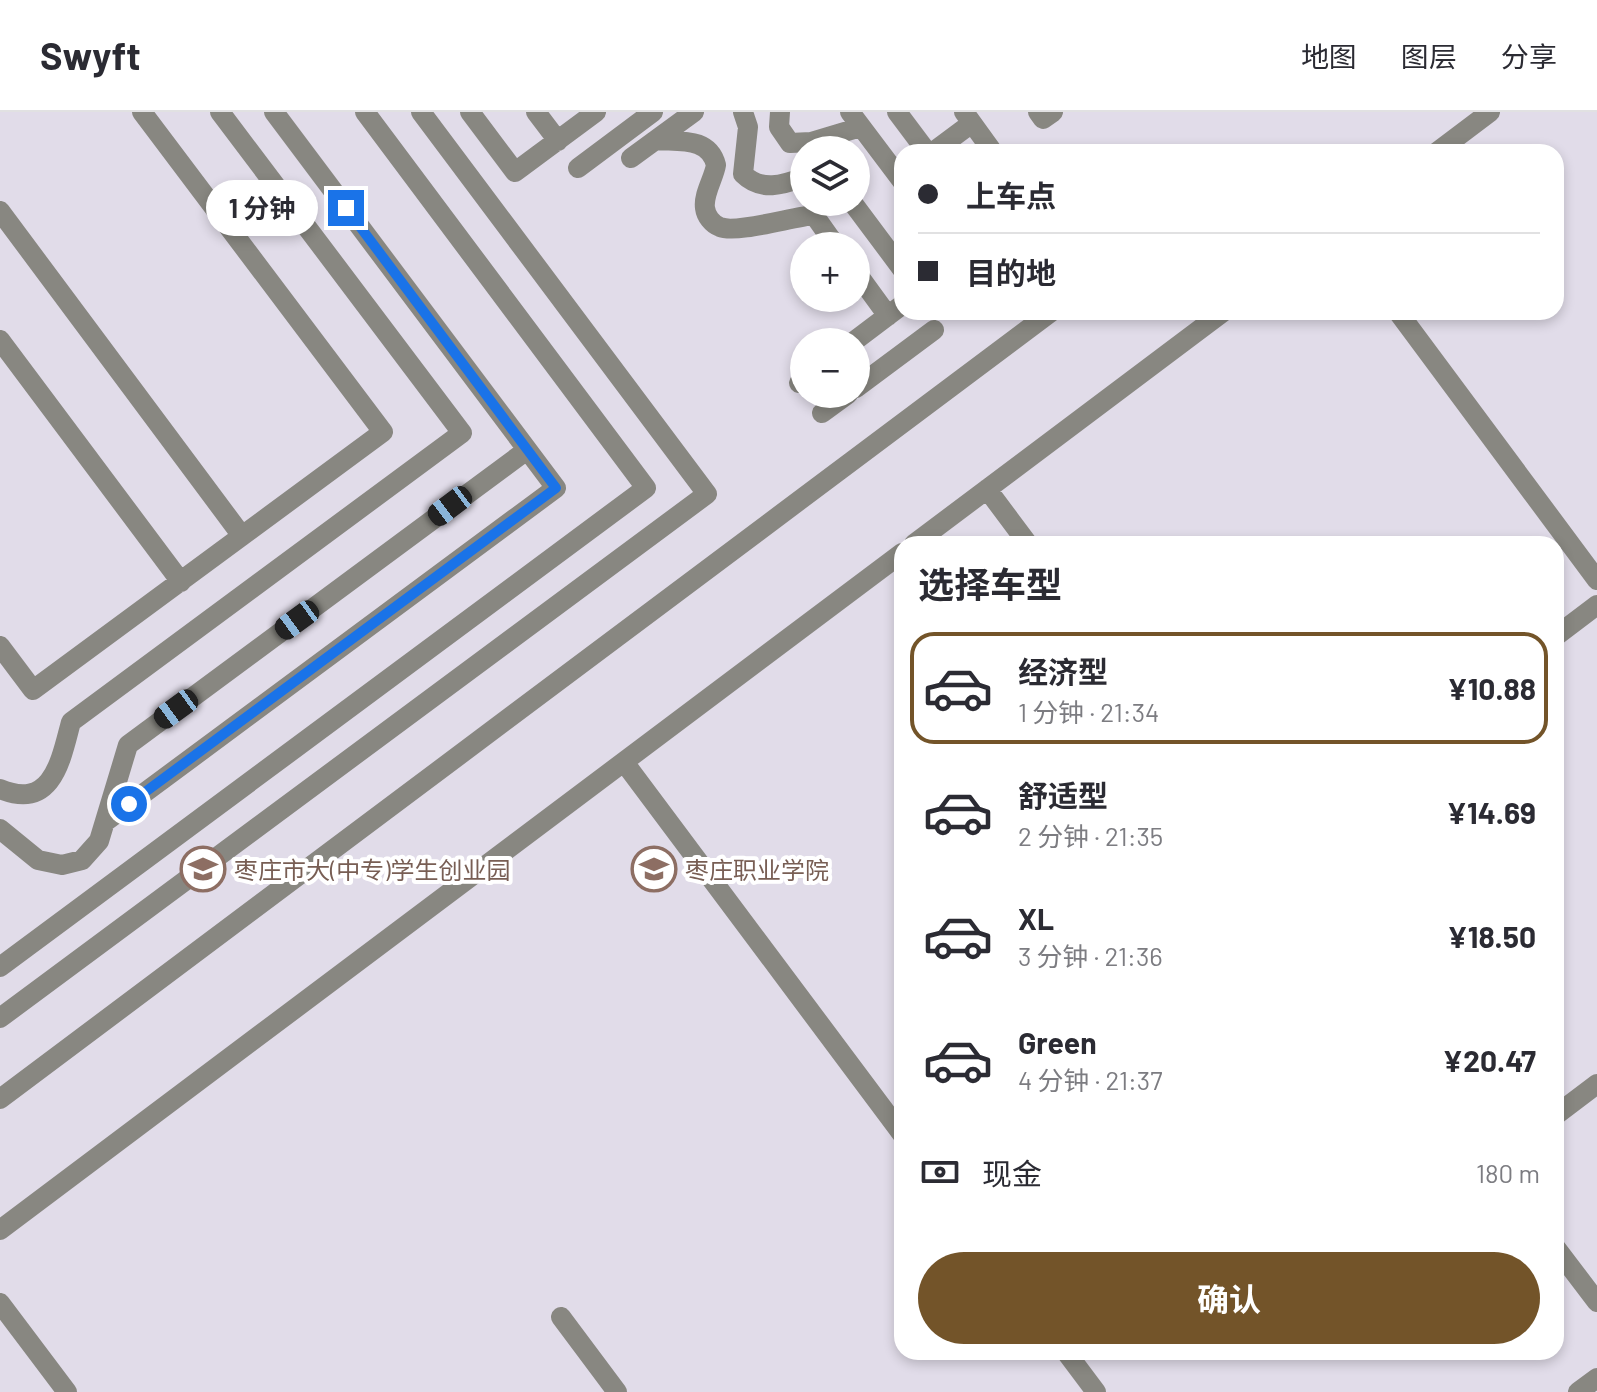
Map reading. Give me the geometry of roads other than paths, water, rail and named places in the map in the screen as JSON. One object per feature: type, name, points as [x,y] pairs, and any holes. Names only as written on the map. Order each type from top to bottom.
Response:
[{"type":"lane","points":[[0,646],[33,690],[383,432],[142,112]]},
{"type":"lane","points":[[0,789],[15,794],[29,793],[51,782],[58,770],[71,722],[462,433],[220,112]]},
{"type":"lane","points":[[105,822],[556,488],[274,112]]},
{"type":"lane","points":[[0,967],[646,488],[365,112]]},
{"type":"lane","points":[[0,1018],[707,494],[421,112]]},
{"type":"lane","points":[[470,112],[515,172],[558,141],[574,118],[596,112]]},
{"type":"lane","points":[[536,112],[558,141]]},
{"type":"lane","points":[[578,168],[653,112]]},
{"type":"lane","points":[[631,158],[694,112]]},
{"type":"lane","points":[[743,112],[748,127],[743,174],[749,180],[766,186],[790,182]]},
{"type":"lane","points":[[780,112],[781,134],[790,143],[811,142],[856,119],[894,170]]},
{"type":"lane","points":[[897,112],[921,144]]},
{"type":"lane","points":[[1038,112],[1043,119],[1053,112]]},
{"type":"lane","points":[[1448,144],[1490,112]]},
{"type":"lane","points":[[941,144],[968,118],[987,144]]},
{"type":"lane","points":[[656,140],[688,142],[709,149],[716,165],[705,210],[713,223],[720,227],[739,228],[814,215],[826,232]]},
{"type":"lane","points":[[0,211],[242,536]]},
{"type":"lane","points":[[862,216],[894,258]]},
{"type":"lane","points":[[870,286],[894,309]]},
{"type":"lane","points":[[870,329],[894,311]]},
{"type":"lane","points":[[0,1099],[1040,320]]},
{"type":"lane","points":[[925,536],[1212,320]]},
{"type":"lane","points":[[1404,320],[1597,580]]},
{"type":"lane","points":[[870,378],[934,330]]},
{"type":"lane","points":[[0,340],[181,582]]},
{"type":"lane","points":[[822,413],[829,408]]},
{"type":"lane","points":[[0,829],[38,860],[62,865],[82,860],[99,841],[128,745],[527,450]]},
{"type":"lane","points":[[987,489],[1022,536]]},
{"type":"lane","points":[[0,1230],[894,559]]},
{"type":"lane","points":[[1564,630],[1597,605]]},
{"type":"lane","points":[[624,762],[894,1123]]},
{"type":"lane","points":[[1564,1109],[1597,1084]]},
{"type":"lane","points":[[1564,1259],[1597,1302]]},
{"type":"lane","points":[[0,1303],[67,1392]]},
{"type":"lane","points":[[561,1317],[617,1392]]},
{"type":"lane","points":[[1072,1360],[1096,1392]]},
{"type":"lane","points":[[1578,1392],[1597,1378]]},
{"type":"place","name":"枣庄市大(中专)学生创业园","points":[[203,869]]},
{"type":"place","name":"枣庄职业学院","points":[[654,869]]}]
